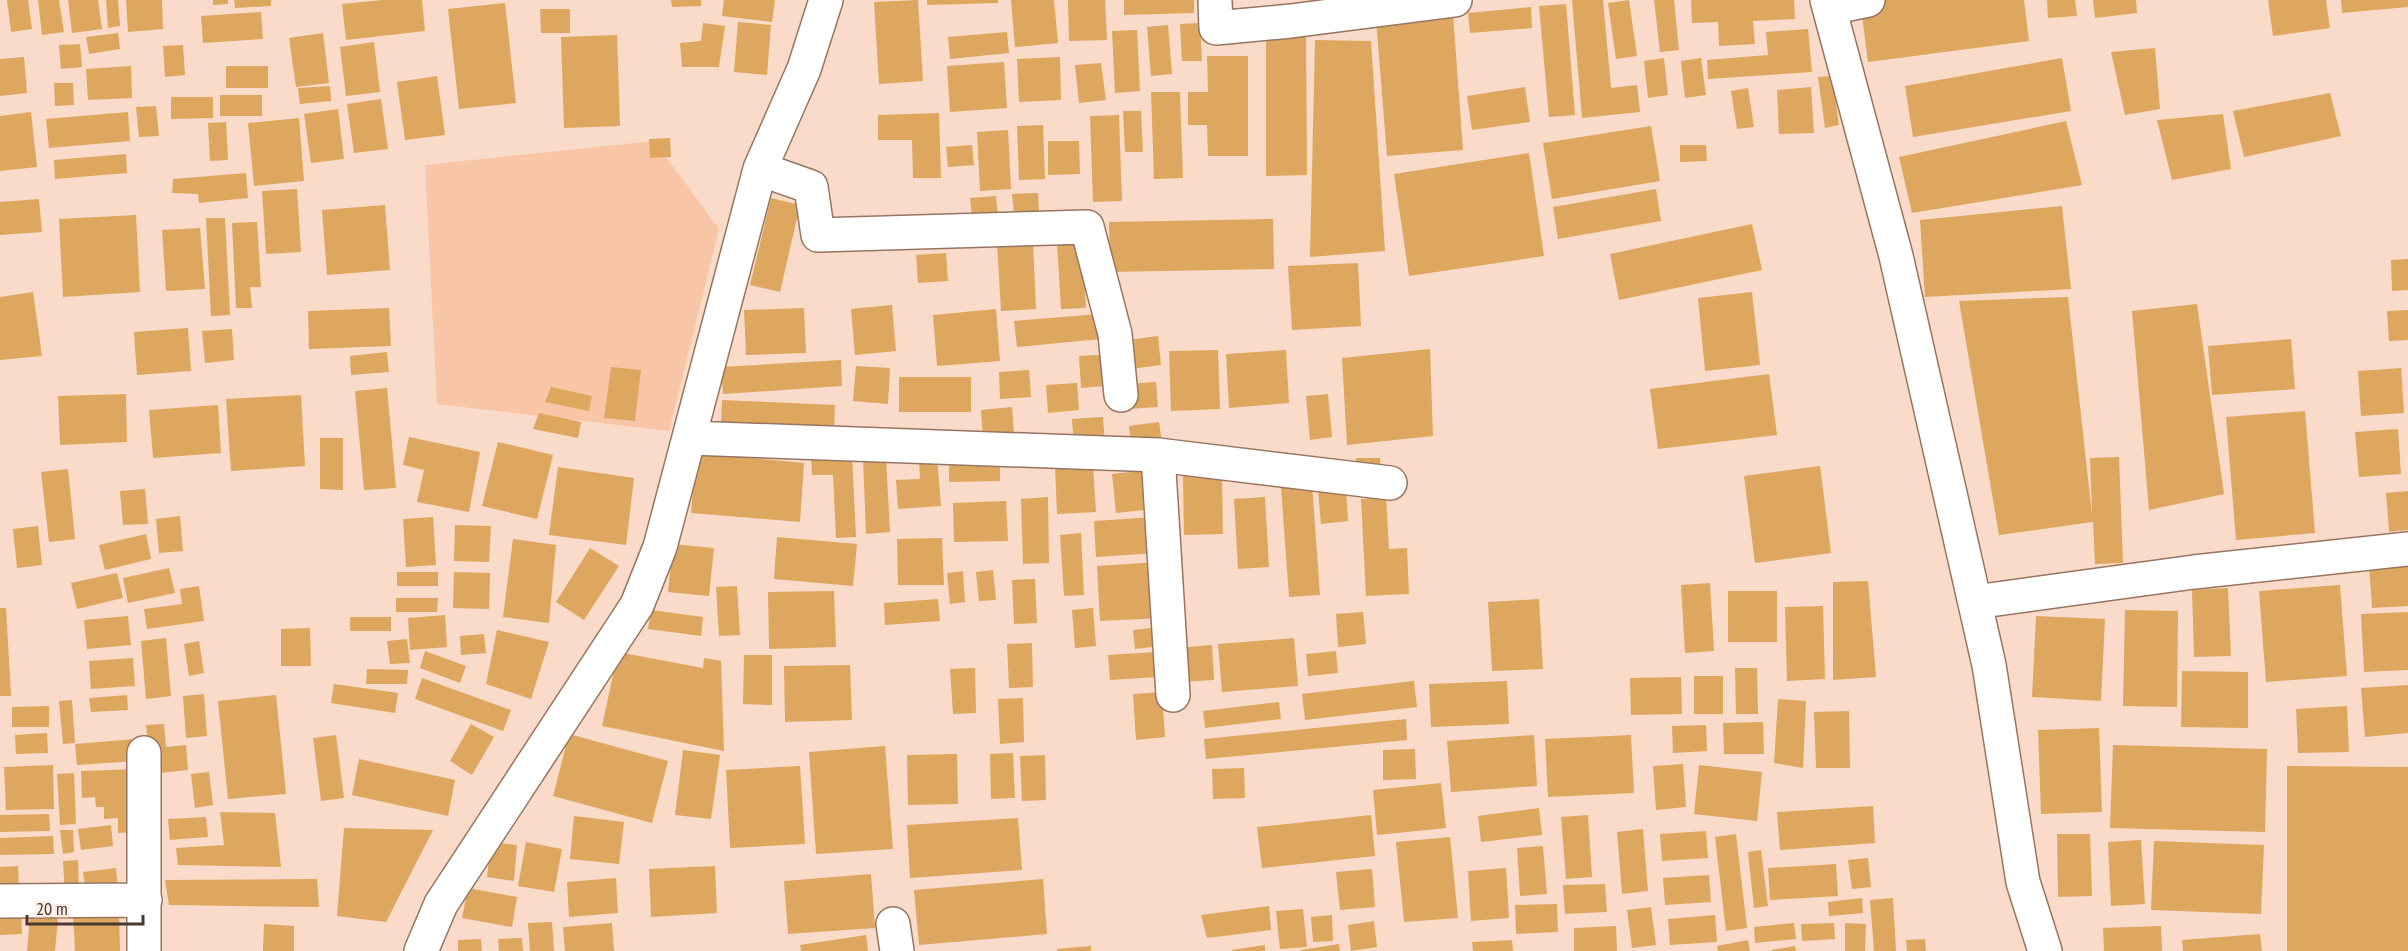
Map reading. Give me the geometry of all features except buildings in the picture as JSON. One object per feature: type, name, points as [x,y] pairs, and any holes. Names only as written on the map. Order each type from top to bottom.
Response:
[{"type":"street","points":[[421,951],[441,904],[637,605],[660,547],[760,169],[804,69],[826,0]]},
{"type":"street","points":[[1215,0],[1216,28],[1455,0]]},
{"type":"street","points":[[1868,0],[1828,4],[1896,256],[1989,665],[2023,882],[2045,951]]},
{"type":"street","points":[[760,169],[811,187],[818,235],[1087,228],[1115,334],[1121,395]]},
{"type":"street","points":[[690,438],[1158,455],[1389,483]]},
{"type":"street","points":[[1158,455],[1173,695]]},
{"type":"street","points":[[1975,602],[2194,572],[2408,549]]},
{"type":"street","points":[[144,753],[144,951]]},
{"type":"street","points":[[0,901],[145,900]]},
{"type":"shaded area","points":[[654,141],[719,229],[669,431],[437,404],[425,165]]}]
